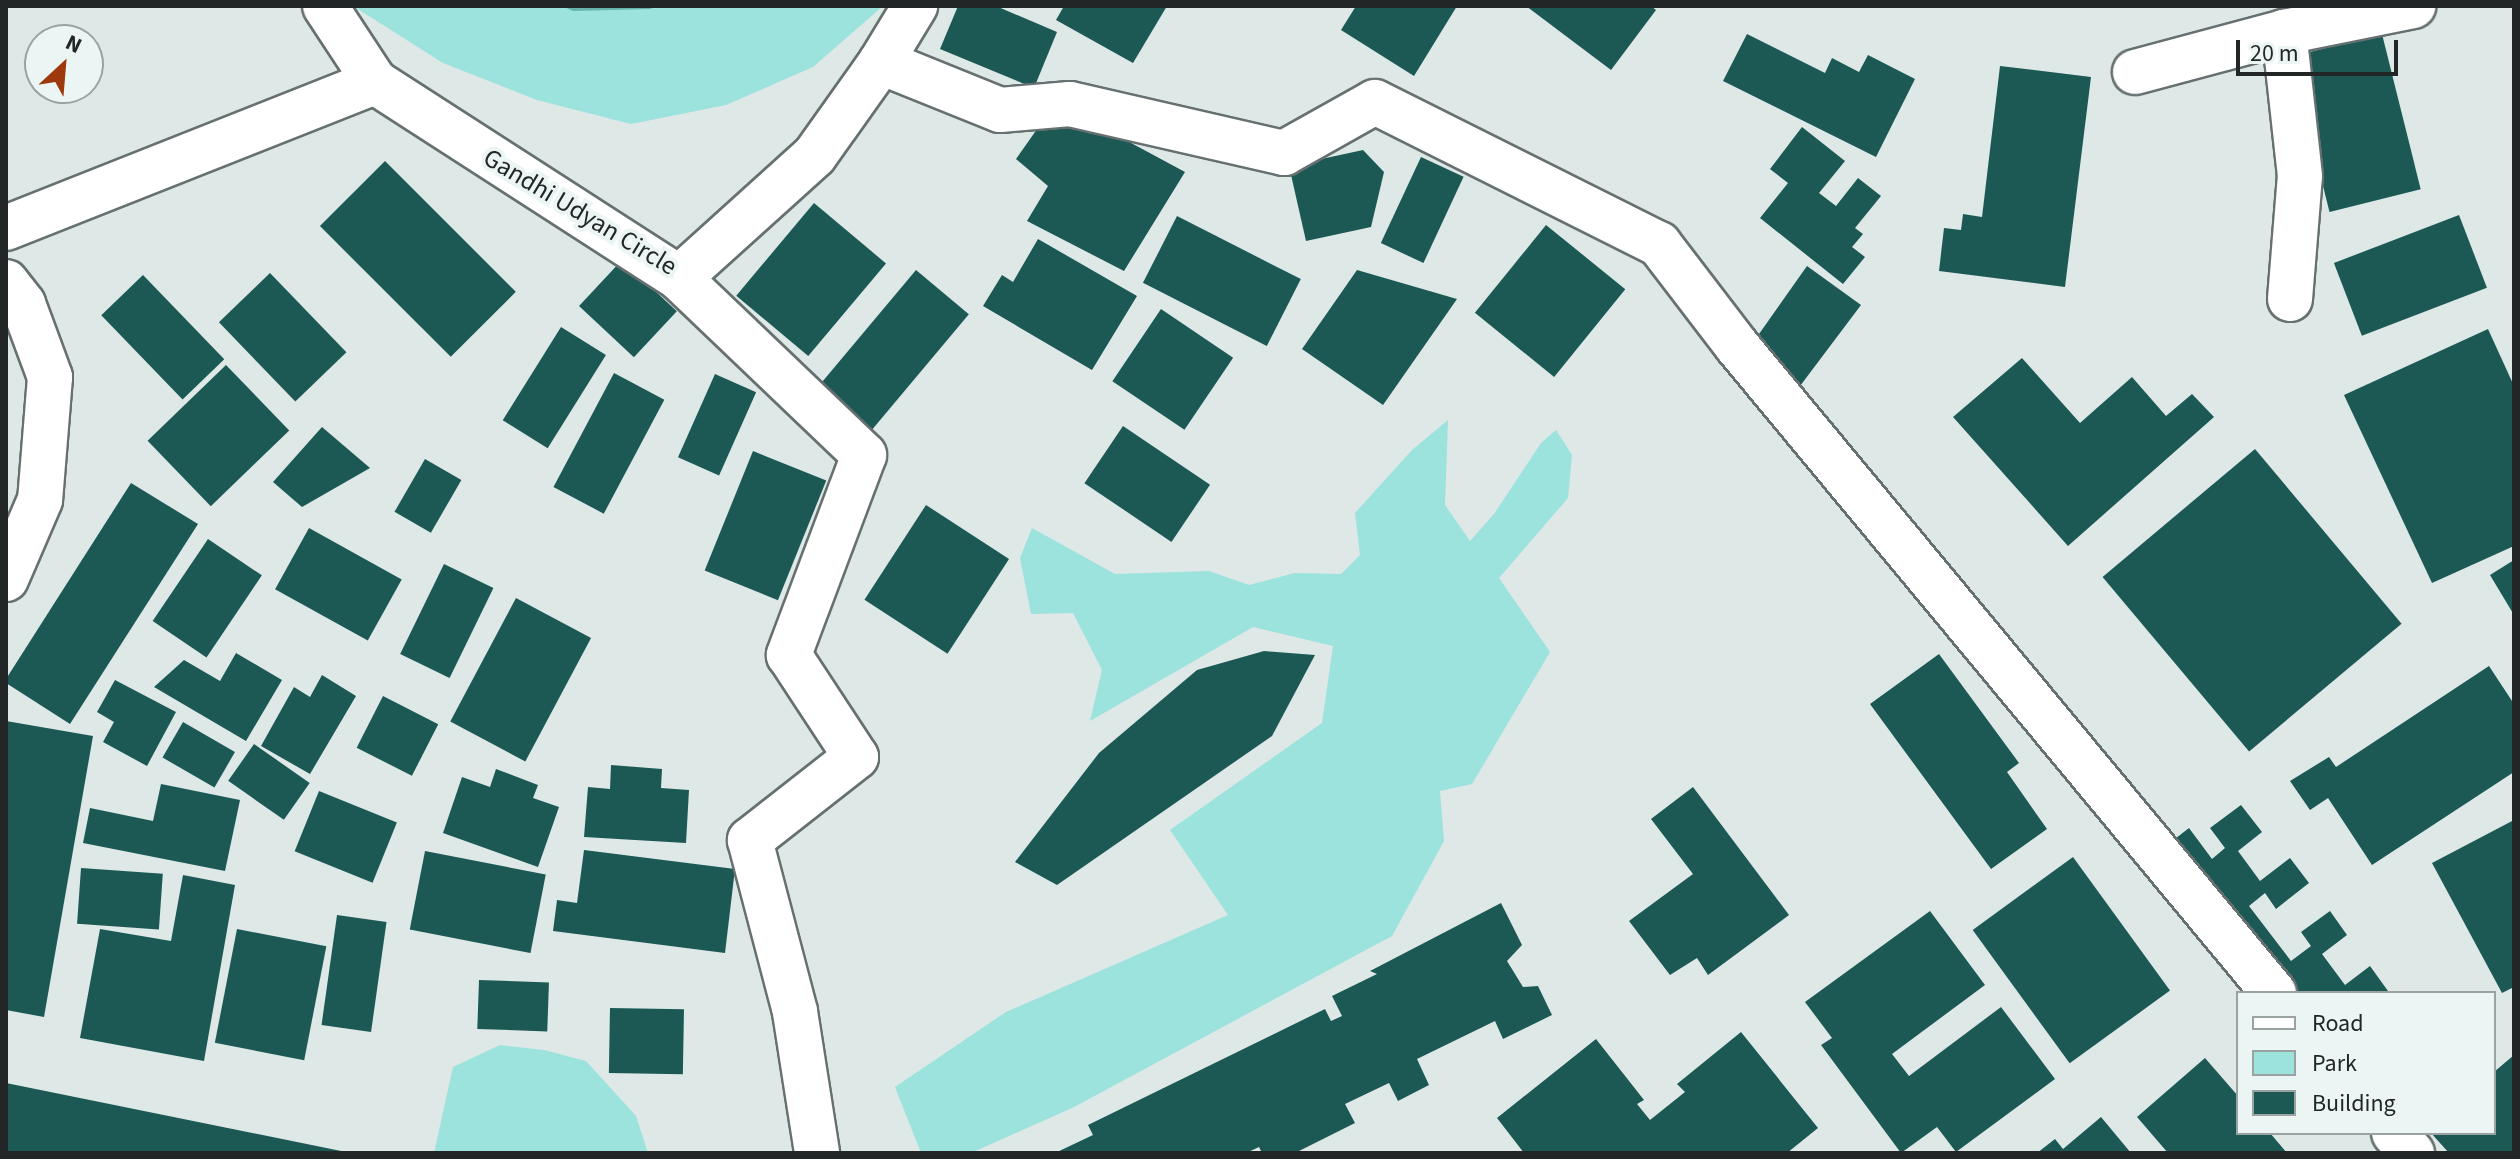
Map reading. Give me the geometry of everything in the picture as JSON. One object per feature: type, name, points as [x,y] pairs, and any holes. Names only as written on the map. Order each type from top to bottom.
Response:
[{"type":"street","name":"Gandhi Udyan Circle","points":[[325,6],[375,82],[679,278],[815,155],[881,62],[915,6]]},
{"type":"street","points":[[2135,72],[2284,32],[2413,6]]},
{"type":"street","points":[[2284,32],[2300,176],[2290,299]]},
{"type":"street","points":[[881,62],[1000,110],[1070,104],[1284,153],[1375,102],[1659,244],[1737,346],[2272,991]]},
{"type":"street","points":[[6,228],[375,82]]},
{"type":"street","points":[[679,278],[864,455],[789,655],[856,757],[750,840],[795,1012],[817,1153]]},
{"type":"street","points":[[6,282],[23,304],[50,377],[40,500],[6,579]]},
{"type":"street","points":[[2396,1135],[2412,1153]]},
{"type":"green space","points":[[353,6],[883,6],[813,67],[726,105],[631,124],[537,100],[443,63]]},
{"type":"green space","points":[[1448,420],[1445,505],[1470,541],[1494,514],[1541,443],[1556,430],[1572,455],[1568,498],[1499,578],[1550,652],[1472,784],[1440,791],[1444,841],[1392,936],[1074,1107],[971,1153],[921,1153],[895,1087],[1006,1012],[1228,915],[1170,830],[1322,723],[1333,646],[1253,627],[1090,721],[1102,670],[1073,613],[1031,614],[1020,558],[1032,528],[1115,574],[1209,571],[1249,585],[1295,573],[1341,574],[1360,555],[1355,513],[1412,450]]},
{"type":"green space","points":[[500,1045],[544,1050],[586,1061],[636,1116],[648,1153],[434,1153],[453,1067]]},
{"type":"shaded area","points":[[562,6],[658,6],[650,9],[573,11]]},
{"type":"building","points":[[958,6],[996,6],[1057,32],[1034,88],[940,49]]},
{"type":"building","points":[[1064,6],[1167,6],[1133,63],[1056,20]]},
{"type":"building","points":[[1356,6],[1457,6],[1414,76],[1341,30]]},
{"type":"building","points":[[1526,6],[1651,6],[1656,10],[1611,70]]},
{"type":"building","points":[[1747,34],[1825,73],[1832,58],[1859,72],[1868,55],[1915,79],[1876,157],[1723,81]]},
{"type":"building","points":[[2382,34],[2421,189],[2329,212],[2291,57]]},
{"type":"building","points":[[2000,66],[2091,77],[2065,287],[1939,271],[1944,228],[1961,230],[1963,214],[1982,217]]},
{"type":"building","points":[[1042,122],[1094,123],[1185,172],[1124,271],[1027,221],[1048,186],[1016,159]]},
{"type":"building","points":[[1802,127],[1845,161],[1819,193],[1836,206],[1858,178],[1881,196],[1855,228],[1863,234],[1852,247],[1865,257],[1843,284],[1760,218],[1788,183],[1770,169]]},
{"type":"building","points":[[1363,150],[1384,172],[1371,227],[1306,241],[1289,166]]},
{"type":"building","points":[[1421,157],[1464,177],[1423,263],[1381,243]]},
{"type":"building","points":[[385,161],[516,292],[451,357],[320,226]]},
{"type":"building","points":[[814,203],[886,263],[808,356],[736,296]]},
{"type":"building","points":[[2459,215],[2487,288],[2362,336],[2334,263]]},
{"type":"building","points":[[1177,216],[1301,279],[1267,346],[1143,283]]},
{"type":"building","points":[[1546,225],[1625,289],[1554,377],[1475,313]]},
{"type":"building","points":[[1038,239],[1137,296],[1092,370],[983,306],[1002,275],[1013,282]]},
{"type":"building","points":[[622,260],[677,311],[634,357],[579,306]]},
{"type":"building","points":[[1807,266],[1861,305],[1788,402],[1747,351]]},
{"type":"building","points":[[916,270],[969,314],[872,430],[819,386]]},
{"type":"building","points":[[1357,270],[1457,299],[1383,405],[1302,349]]},
{"type":"building","points":[[270,273],[346,352],[295,401],[219,322]]},
{"type":"building","points":[[143,275],[224,359],[183,399],[101,315]]},
{"type":"building","points":[[1161,309],[1233,358],[1184,430],[1112,381]]},
{"type":"building","points":[[561,327],[606,355],[548,448],[503,420]]},
{"type":"building","points":[[2488,329],[2514,386],[2514,546],[2432,583],[2344,395]]},
{"type":"building","points":[[2022,358],[2080,423],[2132,377],[2166,416],[2192,394],[2214,417],[2068,546],[1953,417]]},
{"type":"building","points":[[226,365],[289,430],[211,506],[148,441]]},
{"type":"building","points":[[614,373],[664,400],[604,514],[553,487]]},
{"type":"building","points":[[715,374],[756,392],[719,475],[678,457]]},
{"type":"building","points":[[1123,426],[1210,485],[1171,542],[1084,483]]},
{"type":"building","points":[[322,427],[370,468],[302,507],[273,482]]},
{"type":"building","points":[[2255,449],[2402,624],[2249,752],[2103,577]]},
{"type":"building","points":[[753,451],[826,481],[778,600],[705,571]]},
{"type":"building","points":[[425,459],[461,480],[431,533],[395,512]]},
{"type":"building","points":[[131,483],[198,524],[70,724],[6,683],[6,679]]},
{"type":"building","points":[[926,505],[1009,559],[947,654],[864,600]]},
{"type":"building","points":[[309,528],[402,579],[368,641],[275,589]]},
{"type":"building","points":[[208,539],[262,575],[207,657],[153,621]]},
{"type":"building","points":[[2514,560],[2514,615],[2490,575]]},
{"type":"building","points":[[444,564],[493,588],[450,678],[400,654]]},
{"type":"building","points":[[516,598],[591,638],[525,762],[450,722]]},
{"type":"building","points":[[1264,651],[1315,655],[1272,736],[1057,885],[1015,862],[1099,753],[1197,670]]},
{"type":"building","points":[[236,653],[282,680],[246,741],[154,687],[184,660],[220,681]]},
{"type":"building","points":[[1939,654],[2019,763],[2007,772],[2047,829],[1991,869],[1870,704]]},
{"type":"building","points":[[2489,666],[2514,704],[2514,772],[2372,865],[2328,798],[2310,810],[2290,781],[2329,757],[2336,767]]},
{"type":"building","points":[[322,675],[356,696],[310,774],[261,746],[294,687],[310,697]]},
{"type":"building","points":[[115,680],[176,712],[147,766],[103,742],[114,722],[97,712]]},
{"type":"building","points":[[383,696],[438,724],[412,776],[357,748]]},
{"type":"building","points":[[6,721],[93,736],[44,1017],[6,1010]]},
{"type":"building","points":[[183,722],[235,752],[214,788],[162,758]]},
{"type":"building","points":[[254,744],[310,783],[284,820],[228,781]]},
{"type":"building","points":[[611,765],[662,769],[661,788],[689,790],[686,843],[584,837],[588,787],[610,789]]},
{"type":"building","points":[[496,769],[538,785],[533,798],[559,807],[538,867],[443,833],[462,777],[490,787]]},
{"type":"building","points":[[161,784],[240,800],[225,871],[83,843],[90,808],[153,821]]},
{"type":"building","points":[[1693,787],[1789,915],[1708,975],[1697,958],[1670,975],[1629,921],[1693,874],[1651,819]]},
{"type":"building","points":[[319,791],[397,822],[373,883],[295,851]]},
{"type":"building","points":[[2241,805],[2262,832],[2238,851],[2260,881],[2290,858],[2309,883],[2276,909],[2265,893],[2249,906],[2291,961],[2311,946],[2301,932],[2330,911],[2347,935],[2322,954],[2345,985],[2370,966],[2388,991],[2283,991],[2171,842],[2189,828],[2212,859],[2225,848],[2210,828]]},
{"type":"building","points":[[2514,820],[2514,987],[2502,993],[2432,863]]},
{"type":"building","points":[[584,850],[735,869],[725,953],[553,931],[557,900],[577,903]]},
{"type":"building","points":[[425,851],[546,874],[530,953],[410,930]]},
{"type":"building","points":[[2073,857],[2170,990],[2070,1063],[1973,930]]},
{"type":"building","points":[[81,868],[163,874],[159,930],[77,924]]},
{"type":"building","points":[[183,875],[235,885],[204,1061],[80,1038],[100,929],[171,941]]},
{"type":"building","points":[[1501,903],[1522,945],[1507,961],[1523,987],[1538,986],[1552,1015],[1503,1039],[1495,1021],[1417,1059],[1429,1085],[1398,1101],[1389,1083],[1345,1104],[1355,1123],[1295,1153],[1262,1153],[1259,1147],[1246,1153],[1055,1153],[1093,1135],[1088,1125],[1325,1009],[1331,1021],[1342,1016],[1332,996],[1377,974],[1370,971]]},
{"type":"building","points":[[1930,911],[1985,985],[1892,1054],[1909,1076],[2001,1007],[2055,1079],[1956,1152],[1937,1127],[1901,1153],[1821,1045],[1832,1038],[1805,1002]]},
{"type":"building","points":[[337,915],[387,922],[371,1032],[322,1025]]},
{"type":"building","points":[[237,929],[326,946],[304,1060],[215,1043]]},
{"type":"building","points":[[479,980],[549,982],[547,1031],[477,1029]]},
{"type":"building","points":[[610,1008],[684,1009],[683,1074],[609,1073]]},
{"type":"building","points":[[1741,1032],[1818,1128],[1787,1153],[1524,1153],[1497,1118],[1596,1039],[1644,1100],[1637,1104],[1650,1120],[1685,1092],[1677,1084]]},
{"type":"building","points":[[2514,1055],[2514,1153],[2449,1153],[2433,1135],[2496,1135],[2496,1070]]},
{"type":"building","points":[[2205,1058],[2236,1094],[2236,1135],[2272,1135],[2287,1153],[2168,1153],[2137,1117]]},
{"type":"building","points":[[6,1083],[346,1152],[346,1153],[6,1153]]},
{"type":"building","points":[[2101,1117],[2131,1153],[2037,1153],[2055,1139],[2063,1149]]}]
